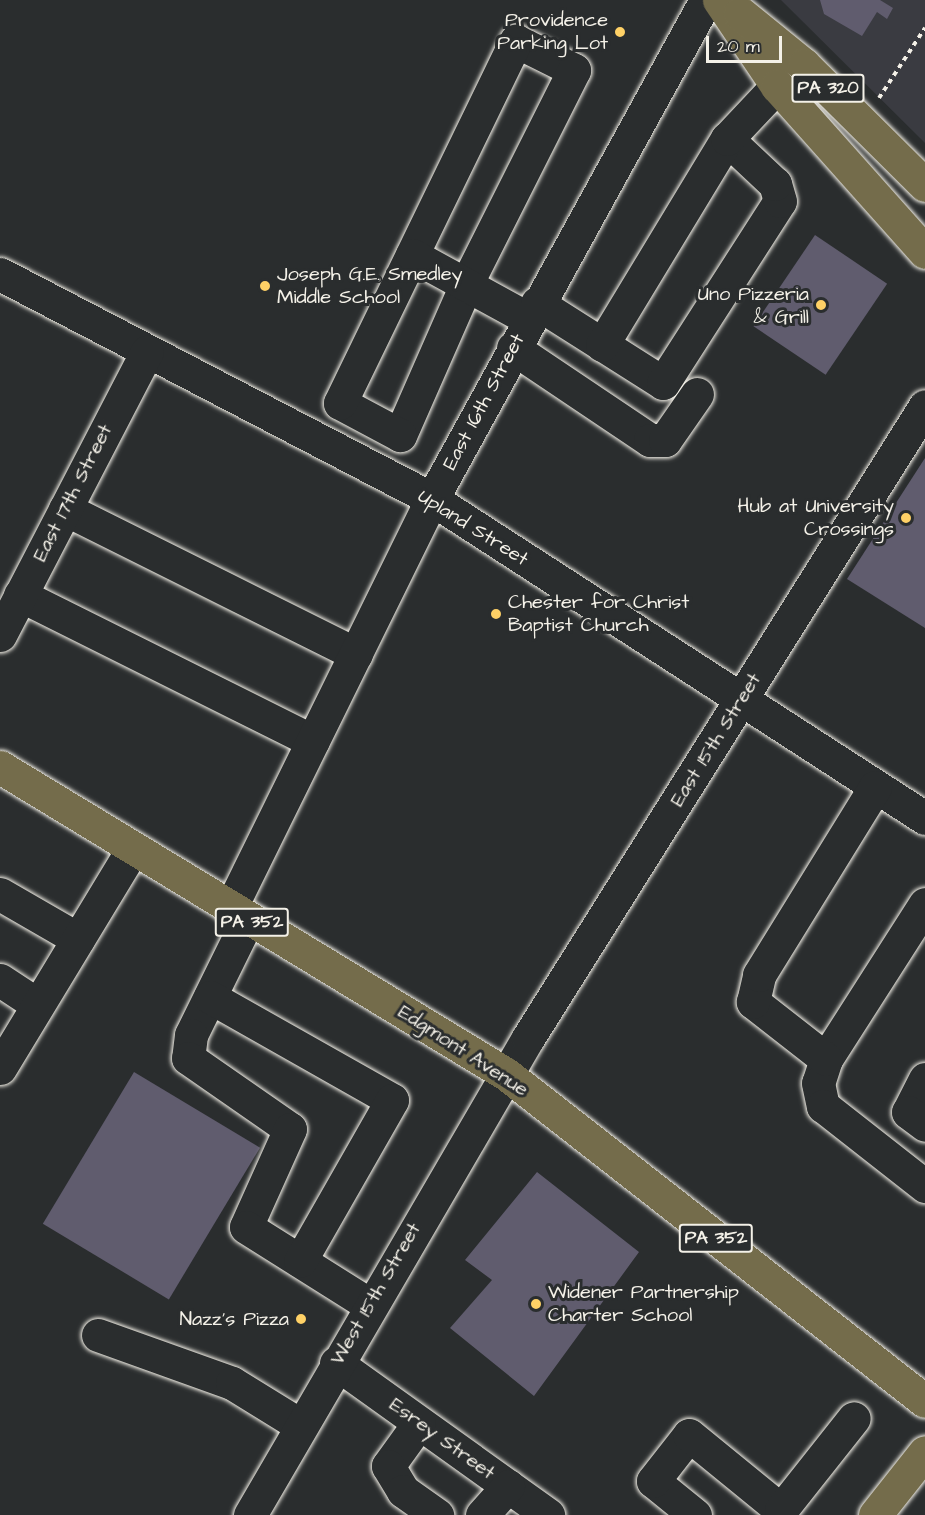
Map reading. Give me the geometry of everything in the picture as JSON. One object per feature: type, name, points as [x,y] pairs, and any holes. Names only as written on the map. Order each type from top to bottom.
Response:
[{"type":"main road","name":"PA 320","points":[[718,0],[777,86],[925,252]]},
{"type":"main road","name":"PA 320","points":[[724,0],[864,121],[925,185]]},
{"type":"main road","name":"Edgmont Avenue","points":[[0,767],[506,1074],[925,1401]]},
{"type":"main road","points":[[875,1515],[925,1452]]},
{"type":"street","name":"East 16th Street","points":[[300,1261],[246,1227],[290,1130],[188,1058],[191,1035],[210,997],[239,914],[313,741],[432,499],[533,311],[706,0]]},
{"type":"street","points":[[516,41],[574,70],[466,285],[400,435],[340,403],[516,41]]},
{"type":"street","points":[[602,345],[727,139],[777,86]]},
{"type":"street","points":[[412,255],[466,285],[533,311],[602,345],[663,383],[780,201],[775,184],[727,139]]},
{"type":"street","name":"Upland Street","points":[[0,274],[432,499],[925,818]]},
{"type":"street","points":[[513,348],[651,440],[665,440],[697,394]]},
{"type":"street","name":"East 17th Street","points":[[0,635],[147,352]]},
{"type":"street","name":"East 15th Street","points":[[506,1074],[925,406]]},
{"type":"street","points":[[65,509],[356,654]]},
{"type":"street","points":[[20,595],[313,741]]},
{"type":"street","points":[[826,1059],[753,1002],[759,975],[875,787]]},
{"type":"street","points":[[0,1068],[133,848]]},
{"type":"street","points":[[0,894],[78,939]]},
{"type":"street","points":[[925,904],[826,1059],[818,1083],[823,1106],[925,1186]]},
{"type":"street","points":[[0,980],[38,1005]]},
{"type":"street","points":[[210,997],[392,1100],[300,1261],[370,1305]]},
{"type":"street","name":"West 15th Street","points":[[250,1515],[300,1425],[506,1074]]},
{"type":"street","points":[[925,1079],[908,1112],[925,1125]]},
{"type":"street","points":[[98,1335],[232,1383],[300,1425]]},
{"type":"street","name":"Esrey Street","points":[[336,1363],[548,1515]]},
{"type":"street","points":[[695,1515],[653,1481],[689,1435],[779,1513],[854,1418]]},
{"type":"street","points":[[419,1423],[387,1466],[403,1491],[437,1515]]},
{"type":"street","points":[[482,1515],[508,1486]]},
{"type":"path","points":[[864,121],[925,28]]},
{"type":"shaded area","points":[[781,0],[925,0],[925,143]]},
{"type":"building","points":[[820,0],[880,0],[893,8],[887,19],[877,12],[862,36],[824,14]]},
{"type":"building","name":"Uno Pizzeria & Grill","points":[[815,235],[887,284],[826,375],[753,326]]},
{"type":"building","name":"Hub at University Crossings","points":[[925,458],[925,628],[847,579]]},
{"type":"building","points":[[134,1072],[260,1148],[169,1299],[43,1224]]},
{"type":"building","name":"Widener Partnership Charter School","points":[[537,1172],[639,1252],[534,1396],[450,1328],[492,1280],[465,1260]]},
{"type":"place","name":"Providence Parking Lot","points":[[620,32]]},
{"type":"place","name":"Joseph G.E. Smedley Middle School","points":[[265,286]]},
{"type":"place","name":"Uno Pizzeria & Grill","points":[[821,305]]},
{"type":"place","name":"Hub at University Crossings","points":[[906,518]]},
{"type":"place","name":"Chester for Christ Baptist Church","points":[[496,614]]},
{"type":"place","name":"Widener Partnership Charter School","points":[[536,1304]]},
{"type":"place","name":"Nazz's Pizza","points":[[301,1319]]}]
